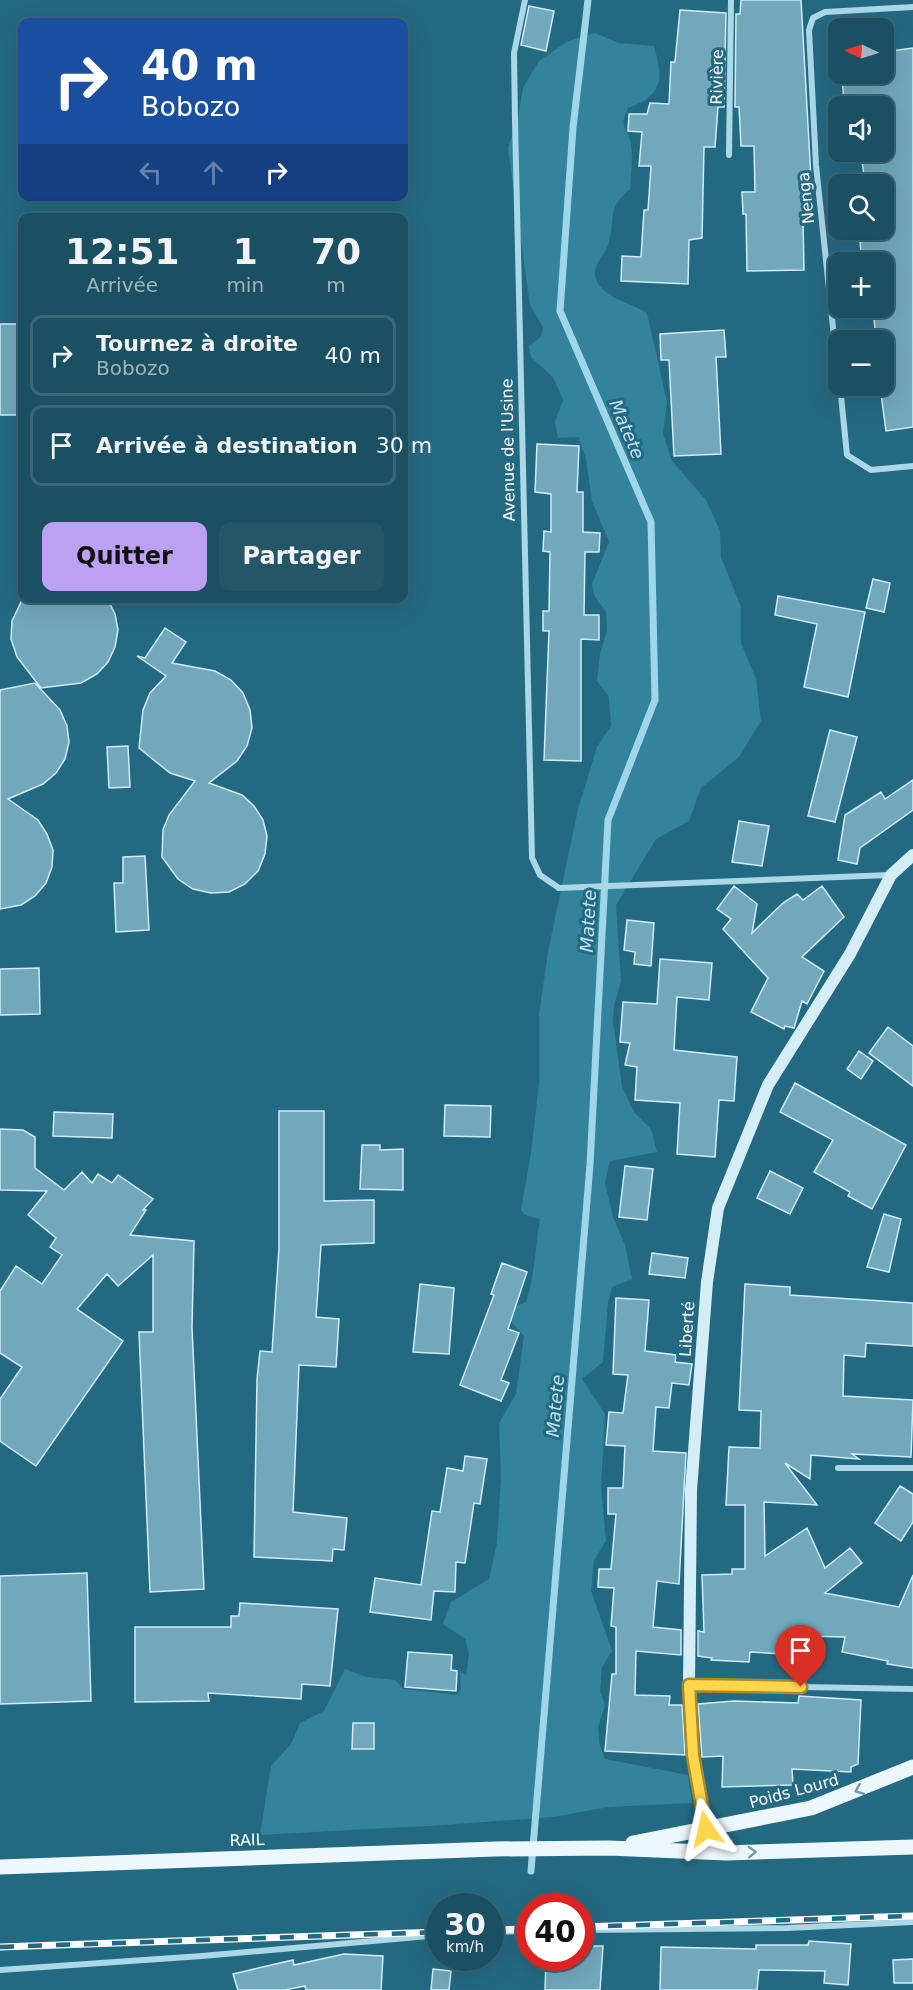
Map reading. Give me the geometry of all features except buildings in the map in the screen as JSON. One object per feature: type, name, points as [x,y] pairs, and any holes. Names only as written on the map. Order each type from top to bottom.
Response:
[{"type":"main road","name":"Poids Lourd","points":[[609,1848],[811,1808],[913,1767]]},
{"type":"main road","name":"Poids Lourd","points":[[546,1848],[726,1853],[913,1847]]},
{"type":"main road","name":"RAIL","points":[[0,1867],[546,1848]]},
{"type":"street","name":"Avenue de l'Usine","points":[[525,0],[514,53],[532,858],[540,875],[559,888],[891,875]]},
{"type":"street","name":"Rivière","points":[[729,155],[731,0]]},
{"type":"street","name":"Nenga","points":[[833,330],[816,165],[809,30],[813,18],[825,12],[913,7]]},
{"type":"street","points":[[841,396],[847,455],[871,470],[913,466]]},
{"type":"street","name":"Liberté","points":[[706,1829],[693,1755],[689,1685],[691,1490],[707,1282],[718,1208],[768,1085],[850,954],[891,875],[913,855]]},
{"type":"street","points":[[838,1468],[913,1468]]},
{"type":"street","points":[[689,1685],[913,1689]]},
{"type":"street","points":[[594,1930],[787,1928],[913,1922]]},
{"type":"street","points":[[0,1970],[202,1956],[426,1936]]},
{"type":"shaded area","points":[[595,33],[619,43],[654,46],[659,67],[658,84],[654,91],[640,103],[628,108],[625,115],[624,125],[632,149],[630,189],[622,196],[615,208],[609,242],[596,268],[596,279],[608,294],[647,313],[667,402],[663,434],[672,461],[706,500],[720,531],[721,557],[741,607],[741,643],[756,679],[761,721],[739,757],[701,788],[689,821],[656,839],[616,905],[621,981],[614,1005],[613,1021],[622,1087],[634,1112],[651,1129],[657,1152],[610,1161],[605,1183],[613,1217],[625,1245],[632,1279],[612,1287],[608,1302],[603,1362],[582,1379],[605,1414],[601,1487],[606,1541],[594,1560],[591,1591],[612,1651],[602,1667],[600,1691],[605,1705],[598,1727],[599,1743],[605,1759],[688,1775],[692,1803],[609,1807],[552,1817],[444,1825],[260,1835],[271,1766],[291,1744],[300,1723],[324,1711],[345,1669],[366,1677],[395,1680],[403,1689],[457,1695],[461,1689],[460,1672],[466,1675],[469,1654],[465,1639],[443,1624],[451,1602],[489,1579],[497,1543],[501,1477],[499,1423],[516,1394],[524,1336],[510,1320],[510,1309],[526,1302],[533,1272],[540,1219],[525,1215],[521,1210],[531,1153],[539,1083],[539,1015],[548,952],[578,809],[597,747],[611,726],[609,697],[597,681],[600,653],[607,631],[606,612],[594,595],[592,584],[609,542],[592,501],[586,459],[579,437],[558,438],[555,422],[563,400],[553,377],[531,357],[529,346],[541,337],[543,327],[530,305],[508,148],[518,117],[523,88],[539,61],[568,41]]},
{"type":"waterway","name":"Matete","points":[[531,1871],[590,1165],[608,820],[655,700],[651,522],[560,311],[573,128],[588,0]]},
{"type":"railway","points":[[594,1927],[913,1916]]},
{"type":"railway","points":[[504,1930],[516,1929]]},
{"type":"railway","points":[[0,1947],[426,1932]]},
{"type":"route","points":[[706,1829],[693,1755],[689,1685],[801,1687]]}]
